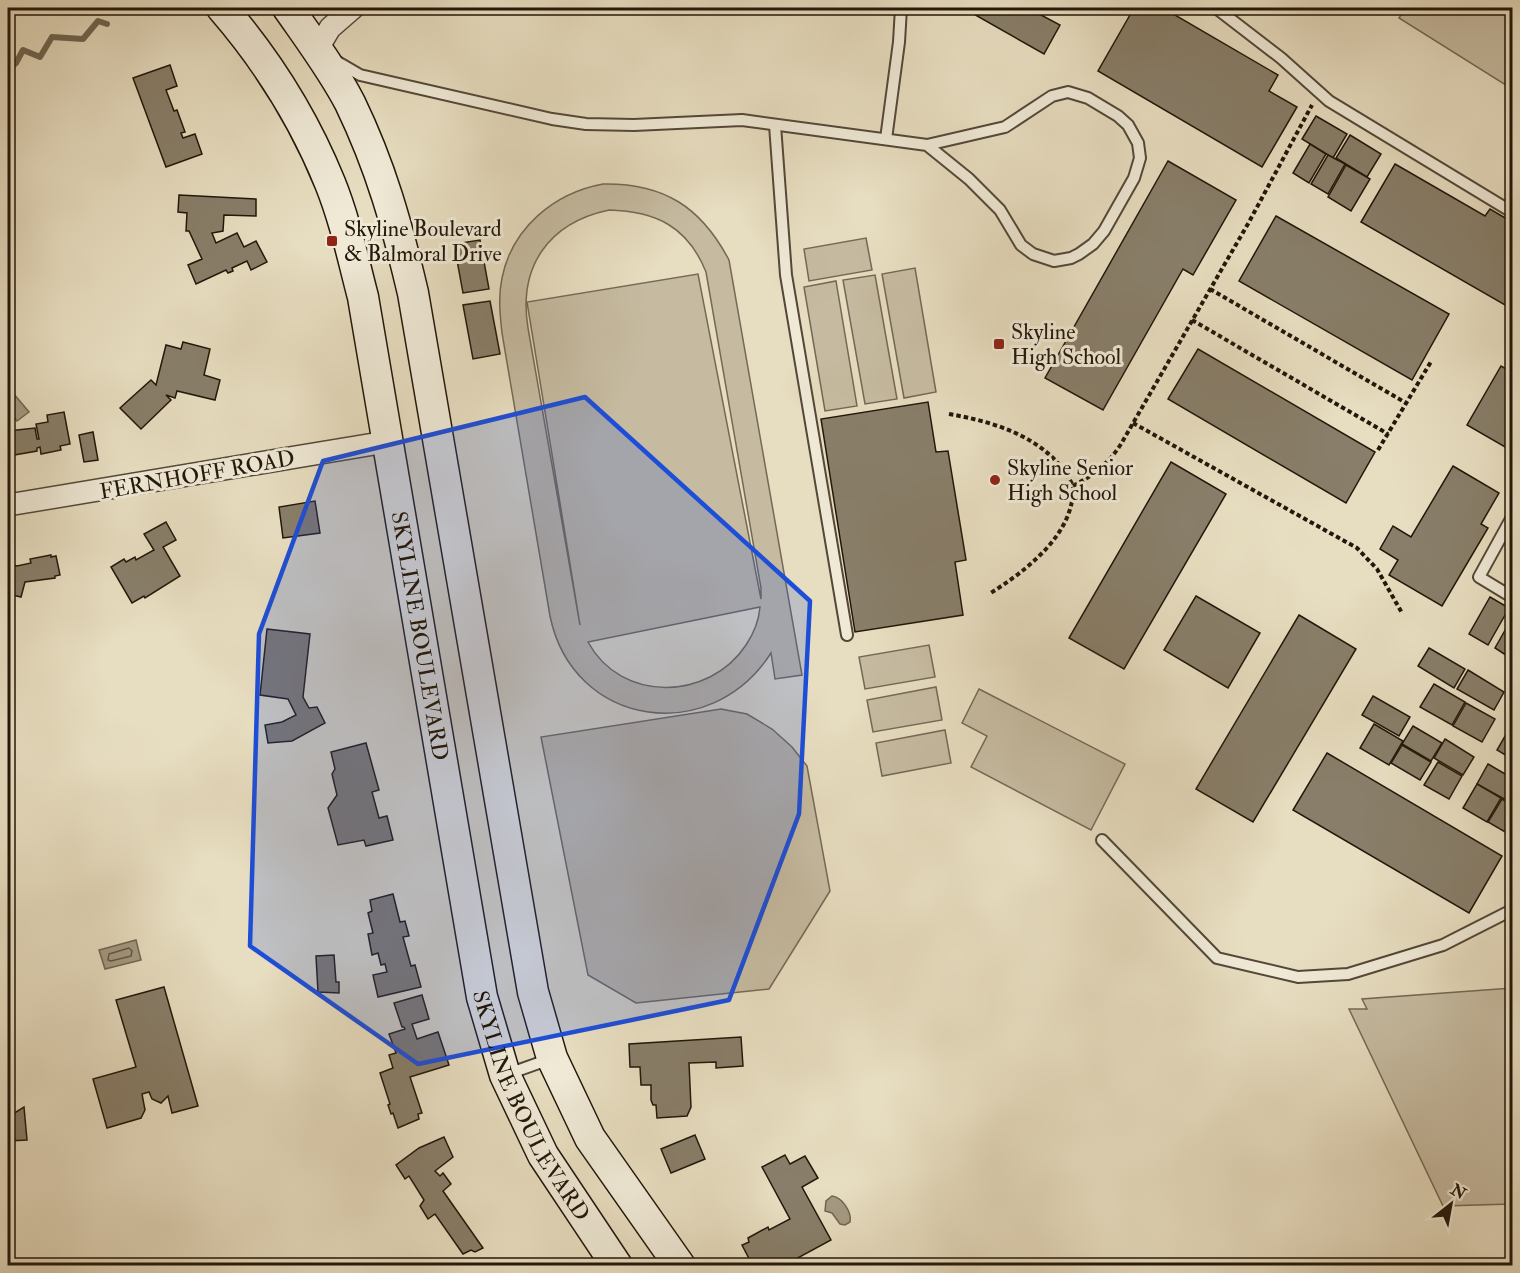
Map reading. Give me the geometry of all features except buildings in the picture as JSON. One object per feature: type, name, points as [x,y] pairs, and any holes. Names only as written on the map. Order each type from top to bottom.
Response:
[{"type":"main road","name":"SKYLINE BOULEVARD","points":[[222,8],[278,80],[319,157],[331,184],[348,237],[363,297],[482,997],[505,1075],[543,1155],[617,1266]]},
{"type":"main road","name":"SKYLINE BOULEVARD","points":[[288,8],[349,102],[378,165],[397,223],[415,304],[533,992],[552,1059],[590,1138],[680,1266]]},
{"type":"main road","points":[[278,80],[317,50]]},
{"type":"street","points":[[317,50],[330,28],[352,8]]},
{"type":"street","name":"FERNHOFF ROAD","points":[[8,505],[386,442]]},
{"type":"lane","points":[[886,139],[901,8]]},
{"type":"lane","points":[[1216,8],[1281,58],[1329,100],[1512,212]]},
{"type":"lane","points":[[317,50],[360,75],[552,119],[586,124],[634,125],[742,120],[927,145],[1005,127],[1052,96],[1068,92],[1088,98],[1118,116],[1128,125],[1138,142],[1140,158],[1134,178],[1104,231],[1094,244],[1071,258],[1054,261],[1033,254],[1021,245],[1000,210],[969,179],[927,145]]},
{"type":"lane","points":[[775,125],[786,275],[847,635]]},
{"type":"lane","points":[[1512,517],[1479,577],[1512,597]]},
{"type":"lane","points":[[1102,840],[1217,958],[1298,977],[1348,974],[1443,945],[1512,910]]},
{"type":"lane","points":[[505,1075],[552,1059]]},
{"type":"path","points":[[1073,486],[1090,477],[1108,462],[1133,423],[1319,92]]},
{"type":"path","points":[[1210,289],[1406,403]]},
{"type":"path","points":[[1192,320],[1388,434]]},
{"type":"path","points":[[1378,450],[1432,360]]},
{"type":"path","points":[[949,414],[992,423],[1025,438],[1056,460],[1069,476],[1073,486],[1071,507],[1057,535],[1035,560],[989,594]]},
{"type":"path","points":[[1133,423],[1357,548],[1377,569],[1402,613]]},
{"type":"highlighted area","points":[[585,397],[810,601],[799,814],[729,1000],[418,1064],[250,946],[259,634],[323,461]]},
{"type":"shaded area","points":[[1405,8],[1512,8],[1512,89],[1399,18]]},
{"type":"shaded area","points":[[603,184],[625,185],[662,194],[693,212],[718,241],[729,260],[802,675],[775,679],[771,653],[745,683],[714,703],[681,712],[647,712],[614,702],[586,682],[564,654],[550,616],[502,333],[500,292],[507,260],[525,229],[552,205],[568,195]],"holes":[[[609,210],[641,214],[668,224],[690,243],[706,272],[761,588],[761,599],[698,274],[527,302],[580,625],[526,306],[533,267],[542,251],[554,237],[569,225]],[[760,607],[751,636],[730,663],[710,677],[688,685],[666,687],[643,685],[621,676],[603,662],[588,642]]]},
{"type":"shaded area","points":[[866,238],[872,270],[809,281],[804,249]]},
{"type":"shaded area","points":[[915,268],[936,392],[904,398],[882,274]]},
{"type":"shaded area","points":[[875,275],[897,399],[865,404],[843,280]]},
{"type":"shaded area","points":[[836,281],[857,406],[825,411],[804,287]]},
{"type":"shaded area","points":[[929,645],[935,677],[865,689],[859,657]]},
{"type":"shaded area","points":[[936,687],[942,720],[873,732],[867,700]]},
{"type":"shaded area","points":[[979,689],[1125,764],[1091,830],[971,767],[987,736],[962,723]]},
{"type":"shaded area","points":[[721,709],[747,714],[772,729],[792,747],[807,766],[830,891],[769,989],[636,1003],[588,975],[541,737]]},
{"type":"shaded area","points":[[945,730],[951,763],[882,776],[876,743]]},
{"type":"shaded area","points":[[1512,988],[1512,1204],[1443,1206],[1349,1009],[1367,1009],[1362,999]]},
{"type":"water","points":[[8,387],[29,412],[17,421],[8,410]]},
{"type":"water","points":[[136,940],[141,960],[105,969],[99,950]]},
{"type":"water","points":[[832,1196],[843,1202],[848,1210],[850,1222],[845,1225],[840,1224],[832,1213],[825,1211],[826,1201]]},
{"type":"waterway","points":[[8,69],[16,63],[23,50],[40,57],[52,37],[83,39],[98,21],[107,24]]},
{"type":"place","name":"Skyline Boulevard & Balmoral Drive","points":[[332,241]]},
{"type":"place","name":"Skyline High School","points":[[999,344]]},
{"type":"place","name":"Skyline Senior High School","points":[[995,480]]}]
